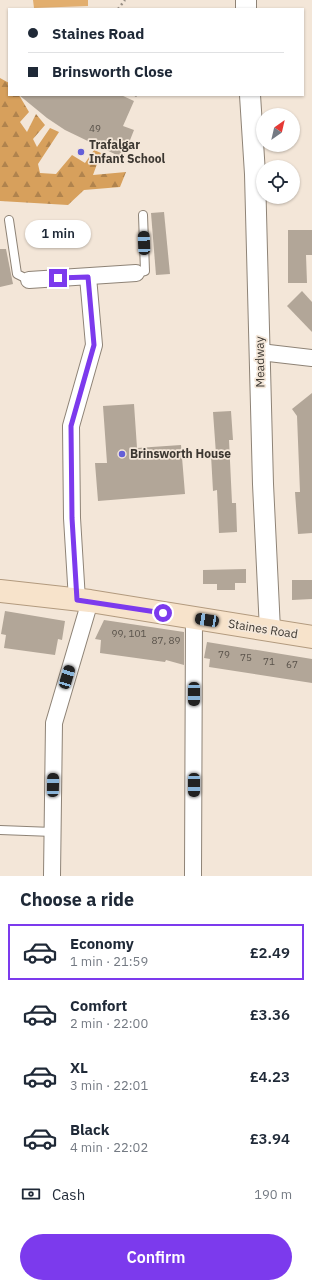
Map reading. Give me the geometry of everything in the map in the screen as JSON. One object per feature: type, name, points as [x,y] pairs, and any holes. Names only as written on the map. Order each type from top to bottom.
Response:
[{"type":"main road","name":"Staines Road","points":[[0,591],[84,600],[312,637]]},
{"type":"street","name":"Meadway","points":[[250,96],[255,174],[263,484],[270,630]]},
{"type":"street","points":[[29,280],[136,273]]},
{"type":"street","points":[[52,876],[54,723],[84,600],[72,518],[71,426],[94,345],[88,277]]},
{"type":"street","points":[[260,352],[312,358]]},
{"type":"street","points":[[193,876],[194,618]]},
{"type":"lane","points":[[136,273],[146,271],[143,215]]},
{"type":"lane","points":[[9,220],[17,274],[29,280]]},
{"type":"lane","points":[[0,830],[52,832]]},
{"type":"path","points":[[119,8],[125,0]]},
{"type":"green space","points":[[0,78],[8,82],[8,96],[20,96],[29,112],[20,122],[27,132],[36,114],[45,125],[33,139],[37,147],[50,128],[59,132],[38,164],[40,173],[56,174],[72,155],[85,163],[94,150],[101,153],[93,175],[126,172],[120,187],[84,190],[68,205],[0,201]]},
{"type":"shaded area","points":[[33,0],[88,0],[88,6],[34,8]]},
{"type":"building","name":"Trafalgar Infant School","points":[[20,96],[123,96],[134,101],[123,126],[134,130],[123,158],[65,130],[47,118]]},
{"type":"building","points":[[164,212],[170,274],[156,275],[151,213]]},
{"type":"building","points":[[288,230],[312,230],[312,255],[306,255],[307,283],[288,283]]},
{"type":"building","points":[[0,249],[6,249],[13,284],[0,287]]},
{"type":"building","points":[[302,291],[312,302],[312,332],[287,306]]},
{"type":"building","points":[[312,393],[312,533],[298,534],[295,492],[300,492],[297,416],[292,409]]},
{"type":"building","name":"Brinsworth House","points":[[134,404],[137,448],[181,445],[185,494],[98,501],[95,463],[107,463],[103,406]]},
{"type":"building","points":[[231,411],[233,440],[229,440],[232,503],[236,503],[237,532],[219,533],[217,490],[213,491],[211,455],[216,454],[213,412]]},
{"type":"building","points":[[246,569],[246,583],[235,583],[235,590],[217,590],[217,584],[203,584],[203,570]]},
{"type":"building","points":[[292,580],[312,580],[312,599],[292,600]]},
{"type":"building","points":[[5,611],[65,621],[62,640],[58,639],[55,655],[4,648],[6,635],[1,634]]},
{"type":"building","points":[[104,620],[184,632],[184,665],[166,660],[165,662],[100,653],[101,640],[95,639]]},
{"type":"building","points":[[207,642],[312,659],[312,683],[209,667],[210,659],[204,658]]},
{"type":"place","name":"Trafalgar Infant School","points":[[81,152]]},
{"type":"place","name":"Brinsworth House","points":[[122,454]]},
{"type":"route","points":[[58,278],[88,277],[94,345],[71,426],[70,454],[72,518],[77,600],[163,613]]}]
